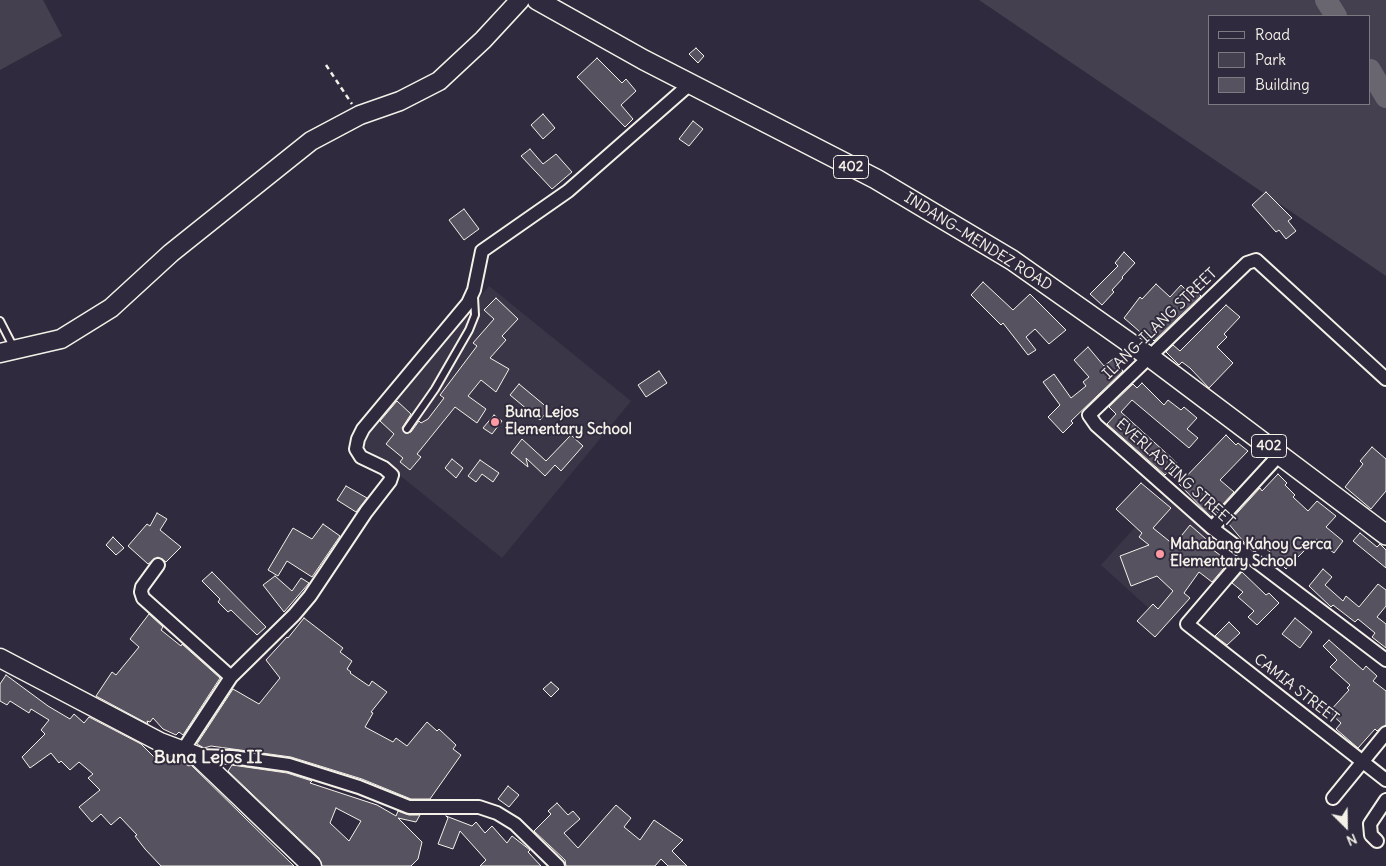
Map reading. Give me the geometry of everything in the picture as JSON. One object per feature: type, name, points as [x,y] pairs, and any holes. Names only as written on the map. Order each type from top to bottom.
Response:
[{"type":"main road","name":"INDANG–MENDEZ ROAD","points":[[538,0],[690,84],[876,179],[970,234],[1026,270],[1151,358],[1386,535]]},
{"type":"street","points":[[8,352],[61,339],[111,308],[171,253],[311,141],[360,115],[400,101],[439,81],[483,40],[520,0]]},
{"type":"street","points":[[190,753],[231,677],[294,615],[310,596],[366,512],[390,482],[392,475],[384,468],[361,456],[356,449],[358,439],[363,429],[468,303],[474,290],[482,251],[568,190],[690,84]]},
{"type":"street","name":"ILANG-ILANG STREET","points":[[1090,415],[1095,407],[1151,358],[1247,263],[1256,260],[1386,379]]},
{"type":"street","name":"EVERLASTING STREET","points":[[1090,415],[1096,425],[1212,528],[1246,556],[1386,660]]},
{"type":"street","points":[[1212,528],[1280,454]]},
{"type":"street","name":"CAMIA STREET","points":[[1246,556],[1187,624],[1386,780]]},
{"type":"street","points":[[158,564],[142,587],[140,592],[143,598],[231,677]]},
{"type":"street","points":[[0,658],[151,737],[190,753],[232,757],[288,766],[359,787],[409,807],[479,807],[497,813],[515,824],[558,866]]},
{"type":"street","points":[[1333,798],[1361,761],[1386,733]]},
{"type":"street","points":[[190,753],[309,865]]},
{"type":"street","points":[[1378,841],[1371,835],[1370,824],[1386,800]]},
{"type":"lane","points":[[407,429],[435,389],[469,330],[475,315],[474,290]]},
{"type":"lane","points":[[0,321],[8,352]]},
{"type":"path","points":[[326,65],[360,115]]},
{"type":"shaded area","name":"Buna Lejos Elementary School","points":[[489,286],[631,401],[502,558],[360,443]]},
{"type":"shaded area","name":"Mahabang Kahoy Cerca Elementary School","points":[[1164,495],[1218,542],[1154,613],[1101,565]]},
{"type":"green space","points":[[0,0],[43,0],[62,36],[0,70]]},
{"type":"green space","points":[[979,0],[1386,0],[1386,276]]},
{"type":"building","points":[[696,48],[704,56],[698,63],[689,54]]},
{"type":"building","points":[[597,58],[622,83],[626,79],[636,91],[621,105],[633,119],[625,127],[577,77]]},
{"type":"building","points":[[543,114],[555,128],[543,139],[531,125]]},
{"type":"building","points":[[693,121],[703,129],[689,146],[679,139]]},
{"type":"building","points":[[530,149],[543,164],[556,154],[572,172],[552,189],[521,156]]},
{"type":"building","points":[[1266,192],[1292,218],[1288,221],[1296,231],[1286,239],[1279,230],[1276,232],[1252,205]]},
{"type":"building","points":[[464,209],[479,229],[464,240],[449,220]]},
{"type":"building","points":[[1124,252],[1135,263],[1122,277],[1112,290],[1114,292],[1102,305],[1090,294],[1118,266],[1115,263]]},
{"type":"building","points":[[983,282],[1013,310],[1030,294],[1066,330],[1049,344],[1035,329],[1026,337],[1036,350],[1028,355],[1003,323],[1001,325],[971,295]]},
{"type":"building","points":[[1156,284],[1170,297],[1181,285],[1191,295],[1195,290],[1201,296],[1154,341],[1149,336],[1147,338],[1124,318],[1140,297],[1142,299]]},
{"type":"building","points":[[496,298],[518,319],[502,336],[506,340],[490,358],[509,369],[496,392],[481,380],[468,396],[486,409],[477,423],[455,407],[417,454],[421,457],[410,470],[400,462],[403,458],[386,444],[394,434],[380,421],[397,401],[411,414],[402,428],[405,433],[411,432],[419,421],[421,423],[428,419],[444,398],[440,395],[477,346],[473,343],[494,319],[484,310]]},
{"type":"building","points":[[1226,305],[1240,317],[1224,334],[1227,337],[1217,347],[1233,363],[1209,388],[1190,368],[1182,362],[1179,365],[1166,352],[1173,345],[1180,351]]},
{"type":"building","points":[[1088,347],[1104,366],[1113,359],[1123,371],[1071,421],[1073,423],[1063,433],[1048,417],[1060,405],[1043,382],[1054,374],[1071,398],[1086,386],[1083,382],[1089,377],[1074,360]]},
{"type":"building","points":[[659,371],[667,383],[646,397],[638,385]]},
{"type":"building","points":[[1142,383],[1164,405],[1168,400],[1181,410],[1184,407],[1197,418],[1187,429],[1198,438],[1189,448],[1132,400],[1121,412],[1177,463],[1165,475],[1107,424],[1116,414],[1109,407],[1133,384],[1137,388]]},
{"type":"building","points":[[519,384],[549,409],[540,420],[510,395]]},
{"type":"building","points":[[494,415],[502,421],[492,434],[483,428]]},
{"type":"building","points":[[571,435],[583,446],[561,471],[555,465],[545,476],[526,458],[528,467],[511,453],[522,439],[546,461]]},
{"type":"building","points":[[1226,435],[1236,445],[1238,443],[1248,451],[1220,480],[1234,492],[1211,517],[1179,484]]},
{"type":"building","points":[[1372,447],[1386,459],[1386,491],[1371,509],[1345,487],[1363,464],[1360,461]]},
{"type":"building","points":[[452,459],[463,468],[456,478],[445,468]]},
{"type":"building","points":[[480,460],[499,473],[493,482],[482,474],[476,482],[468,476]]},
{"type":"building","points":[[1278,474],[1295,495],[1293,497],[1308,511],[1317,501],[1336,516],[1326,527],[1343,541],[1334,553],[1316,539],[1286,569],[1279,562],[1275,566],[1265,558],[1270,552],[1252,537],[1245,543],[1228,523],[1260,488],[1262,491]]},
{"type":"building","points":[[1141,483],[1171,508],[1153,528],[1174,545],[1190,525],[1214,546],[1212,549],[1229,562],[1212,582],[1199,572],[1184,593],[1190,598],[1155,637],[1137,621],[1153,604],[1158,609],[1173,591],[1157,576],[1131,586],[1120,556],[1149,545],[1139,537],[1142,533],[1116,509]]},
{"type":"building","points":[[346,486],[367,498],[356,512],[337,500]]},
{"type":"building","points":[[157,513],[167,519],[160,530],[181,547],[166,562],[158,557],[148,564],[128,546],[147,524],[150,526]]},
{"type":"building","points":[[323,524],[340,536],[312,577],[287,561],[278,576],[268,570],[293,528],[312,539]]},
{"type":"building","points":[[1360,533],[1377,547],[1380,544],[1386,550],[1386,568],[1353,541]]},
{"type":"building","points":[[113,537],[124,548],[116,555],[106,545]]},
{"type":"building","points":[[1323,569],[1332,577],[1325,585],[1343,601],[1346,596],[1359,607],[1378,584],[1386,590],[1386,606],[1377,617],[1386,624],[1386,648],[1372,637],[1375,633],[1358,619],[1355,622],[1333,605],[1331,607],[1309,586]]},
{"type":"building","points":[[212,572],[266,627],[257,635],[231,610],[228,612],[218,602],[220,599],[202,581]]},
{"type":"building","points":[[1242,572],[1266,595],[1269,593],[1279,603],[1257,625],[1248,617],[1254,611],[1238,597],[1243,592],[1232,583]]},
{"type":"building","points":[[275,576],[292,591],[301,578],[309,583],[284,612],[263,585]]},
{"type":"building","points":[[149,614],[163,627],[161,630],[181,646],[182,644],[220,678],[183,735],[179,732],[176,735],[163,729],[153,718],[150,722],[147,721],[148,724],[96,696],[112,672],[116,675],[139,647],[130,639]]},
{"type":"building","points":[[304,618],[343,648],[340,652],[352,661],[347,669],[350,673],[369,686],[372,681],[387,692],[371,712],[373,713],[365,727],[393,742],[396,738],[407,746],[427,722],[437,731],[439,729],[456,745],[453,749],[461,755],[430,799],[411,799],[362,779],[291,757],[211,746],[204,748],[197,744],[233,689],[259,704],[280,678],[266,660],[288,638]]},
{"type":"building","points":[[1295,618],[1312,632],[1300,648],[1282,634]]},
{"type":"building","points":[[1229,622],[1240,633],[1227,645],[1215,636]]},
{"type":"building","points":[[1329,640],[1363,670],[1366,666],[1377,676],[1373,681],[1386,691],[1386,725],[1377,731],[1375,729],[1358,748],[1336,729],[1341,723],[1329,712],[1349,690],[1347,688],[1350,685],[1330,667],[1337,660],[1323,646]]},
{"type":"building","points":[[6,675],[48,706],[70,719],[74,714],[84,723],[89,717],[141,744],[155,758],[160,753],[172,764],[176,759],[189,766],[191,765],[294,866],[161,866],[120,817],[111,825],[101,814],[92,822],[79,807],[100,790],[88,778],[93,774],[79,762],[70,770],[61,761],[59,763],[51,753],[30,768],[22,757],[45,734],[41,730],[49,720],[31,709],[29,713],[10,701],[7,705],[0,701],[0,684]]},
{"type":"building","points":[[551,682],[559,689],[551,697],[543,689]]},
{"type":"building","points":[[232,765],[287,773],[312,781],[310,783],[377,805],[396,816],[398,811],[409,815],[420,815],[416,822],[398,818],[422,842],[418,859],[411,866],[322,866],[319,858],[228,771]],"holes":[[[336,808],[361,821],[349,841],[330,823]]]},
{"type":"building","points":[[508,786],[519,795],[509,807],[498,799]]},
{"type":"building","points":[[557,803],[568,815],[573,811],[580,819],[564,833],[578,848],[616,805],[631,818],[624,827],[640,840],[654,820],[683,840],[672,851],[687,866],[668,866],[661,859],[655,866],[566,866],[565,860],[534,831],[551,814],[548,811]]},
{"type":"building","points":[[446,816],[472,826],[476,822],[485,833],[492,826],[507,843],[512,836],[530,850],[528,852],[541,866],[480,866],[486,860],[460,831],[453,849],[438,844],[448,818]]},
{"type":"waterway","points":[[1326,0],[1335,15]]},
{"type":"waterway","points":[[1371,72],[1386,97]]},
{"type":"place","name":"Buna Lejos Elementary School","points":[[495,422]]},
{"type":"place","name":"Mahabang Kahoy Cerca Elementary School","points":[[1160,554]]},
{"type":"district","name":"Buna Lejos II","points":[[208,758]]}]
